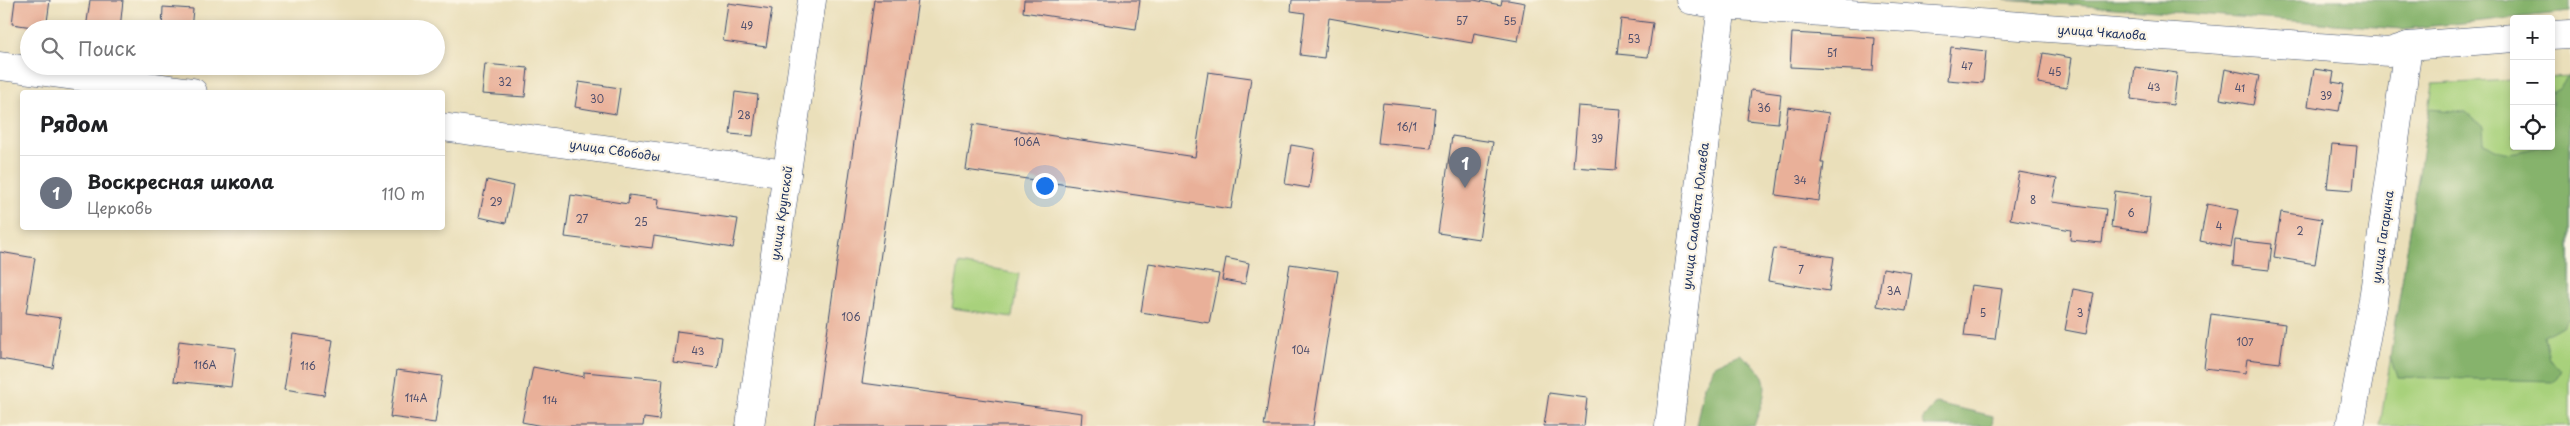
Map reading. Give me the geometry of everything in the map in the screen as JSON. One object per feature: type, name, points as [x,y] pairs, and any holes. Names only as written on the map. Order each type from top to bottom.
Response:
[{"type":"street","name":"улица Крупской","points":[[750,426],[812,0]]},
{"type":"street","name":"улица Чкалова","points":[[1690,0],[1722,5],[2389,52],[2408,46],[2510,38]]},
{"type":"street","name":"улица Салавата Юлаева","points":[[1669,426],[1722,5]]},
{"type":"street","points":[[2555,35],[2570,34]]},
{"type":"street","name":"улица Гагарина","points":[[2350,426],[2373,300],[2408,46]]},
{"type":"street","points":[[0,66],[20,69]]},
{"type":"street","points":[[67,75],[178,90]]},
{"type":"street","name":"улица Свободы","points":[[445,127],[787,174]]},
{"type":"green space","points":[[2005,0],[2570,0],[2570,12],[2541,15],[2510,15],[2510,18],[2403,29]]},
{"type":"green space","points":[[2568,77],[2570,79],[2570,316],[2562,326],[2544,336],[2549,359],[2561,370],[2555,381],[2397,377],[2390,358],[2429,109],[2466,112],[2483,127],[2484,142],[2502,151],[2555,150],[2555,91],[2559,89]]},
{"type":"green space","points":[[2570,77],[2570,426],[2380,426],[2433,84],[2510,80],[2510,150],[2555,150],[2555,78]]},
{"type":"green space","points":[[959,264],[1019,274],[1012,317],[952,308]]},
{"type":"green space","points":[[1739,354],[1759,370],[1765,386],[1762,403],[1754,426],[1696,426],[1704,386],[1715,365]]},
{"type":"green space","points":[[1936,403],[1993,416],[1992,426],[1925,426],[1922,420]]},
{"type":"building","points":[[15,0],[50,0],[47,20],[20,20],[20,25],[12,24]]},
{"type":"building","points":[[90,0],[123,0],[121,20],[87,20]]},
{"type":"building","points":[[874,0],[918,0],[862,383],[1082,413],[1081,426],[814,426]]},
{"type":"building","points":[[1024,0],[1140,0],[1136,29],[1023,12]]},
{"type":"building","points":[[1292,0],[1474,0],[1501,5],[1502,0],[1508,0],[1525,3],[1518,41],[1474,33],[1472,43],[1329,18],[1324,58],[1300,55],[1305,13],[1291,11]]},
{"type":"building","points":[[728,3],[772,9],[766,47],[723,41]]},
{"type":"building","points":[[163,7],[193,9],[192,20],[162,20]]},
{"type":"building","points":[[1621,19],[1653,23],[1648,57],[1617,54]]},
{"type":"building","points":[[1792,33],[1875,38],[1873,71],[1790,67]]},
{"type":"building","points":[[1951,47],[1986,51],[1983,83],[1947,80]]},
{"type":"building","points":[[2043,53],[2072,58],[2067,88],[2038,83]]},
{"type":"building","points":[[485,64],[528,68],[525,97],[482,94]]},
{"type":"building","points":[[2135,67],[2177,73],[2173,105],[2131,99]]},
{"type":"building","points":[[2225,69],[2259,76],[2253,105],[2220,99]]},
{"type":"building","points":[[2314,69],[2334,72],[2332,82],[2344,84],[2339,111],[2308,106]]},
{"type":"building","points":[[1208,72],[1251,78],[1231,209],[966,170],[973,124],[1195,157]]},
{"type":"building","points":[[579,82],[620,88],[616,114],[575,107]]},
{"type":"building","points":[[1751,90],[1781,94],[1778,123],[1747,120]]},
{"type":"building","points":[[735,92],[758,95],[753,136],[730,134]]},
{"type":"building","points":[[1383,103],[1435,108],[1431,148],[1378,143]]},
{"type":"building","points":[[1578,106],[1621,109],[1616,170],[1573,167]]},
{"type":"building","points":[[1788,107],[1829,113],[1821,163],[1824,163],[1819,201],[1776,195]]},
{"type":"building","points":[[1452,136],[1493,142],[1479,239],[1438,233]]},
{"type":"building","points":[[2332,144],[2357,146],[2353,190],[2327,188]]},
{"type":"building","points":[[1291,145],[1315,149],[1309,188],[1285,184]]},
{"type":"building","points":[[2019,172],[2057,179],[2052,202],[2106,209],[2102,243],[2070,240],[2071,230],[2010,219]]},
{"type":"building","points":[[487,180],[513,186],[506,223],[479,217]]},
{"type":"building","points":[[2115,191],[2151,196],[2147,232],[2111,227]]},
{"type":"building","points":[[571,195],[628,204],[629,195],[659,199],[658,208],[738,219],[733,248],[654,236],[652,248],[565,237]]},
{"type":"building","points":[[2207,204],[2238,210],[2231,247],[2200,241]]},
{"type":"building","points":[[2281,212],[2322,219],[2315,264],[2274,257]]},
{"type":"building","points":[[2235,240],[2272,244],[2269,270],[2233,266]]},
{"type":"building","points":[[1774,248],[1834,257],[1829,291],[1768,281]]},
{"type":"building","points":[[0,252],[35,258],[26,313],[61,318],[53,368],[0,359]]},
{"type":"building","points":[[1226,258],[1249,263],[1245,284],[1222,280]]},
{"type":"building","points":[[1149,263],[1219,274],[1209,323],[1141,312]]},
{"type":"building","points":[[1290,264],[1338,271],[1313,426],[1264,426]]},
{"type":"building","points":[[1883,268],[1912,273],[1906,311],[1877,306]]},
{"type":"building","points":[[1971,285],[2002,289],[1995,339],[1964,336]]},
{"type":"building","points":[[2073,289],[2094,293],[2086,334],[2065,330]]},
{"type":"building","points":[[2211,314],[2285,324],[2280,363],[2247,359],[2245,373],[2204,368]]},
{"type":"building","points":[[677,331],[722,337],[718,368],[673,362]]},
{"type":"building","points":[[293,334],[333,340],[324,395],[284,389]]},
{"type":"building","points":[[179,341],[236,348],[231,387],[174,381]]},
{"type":"building","points":[[533,367],[584,377],[584,372],[663,379],[659,420],[644,418],[643,426],[542,426],[522,422]]},
{"type":"building","points":[[397,370],[442,376],[435,423],[390,417]]},
{"type":"building","points":[[1549,393],[1587,398],[1584,426],[1544,426]]},
{"type":"place","name":"Воскресная школа","points":[[1465,188]]}]
